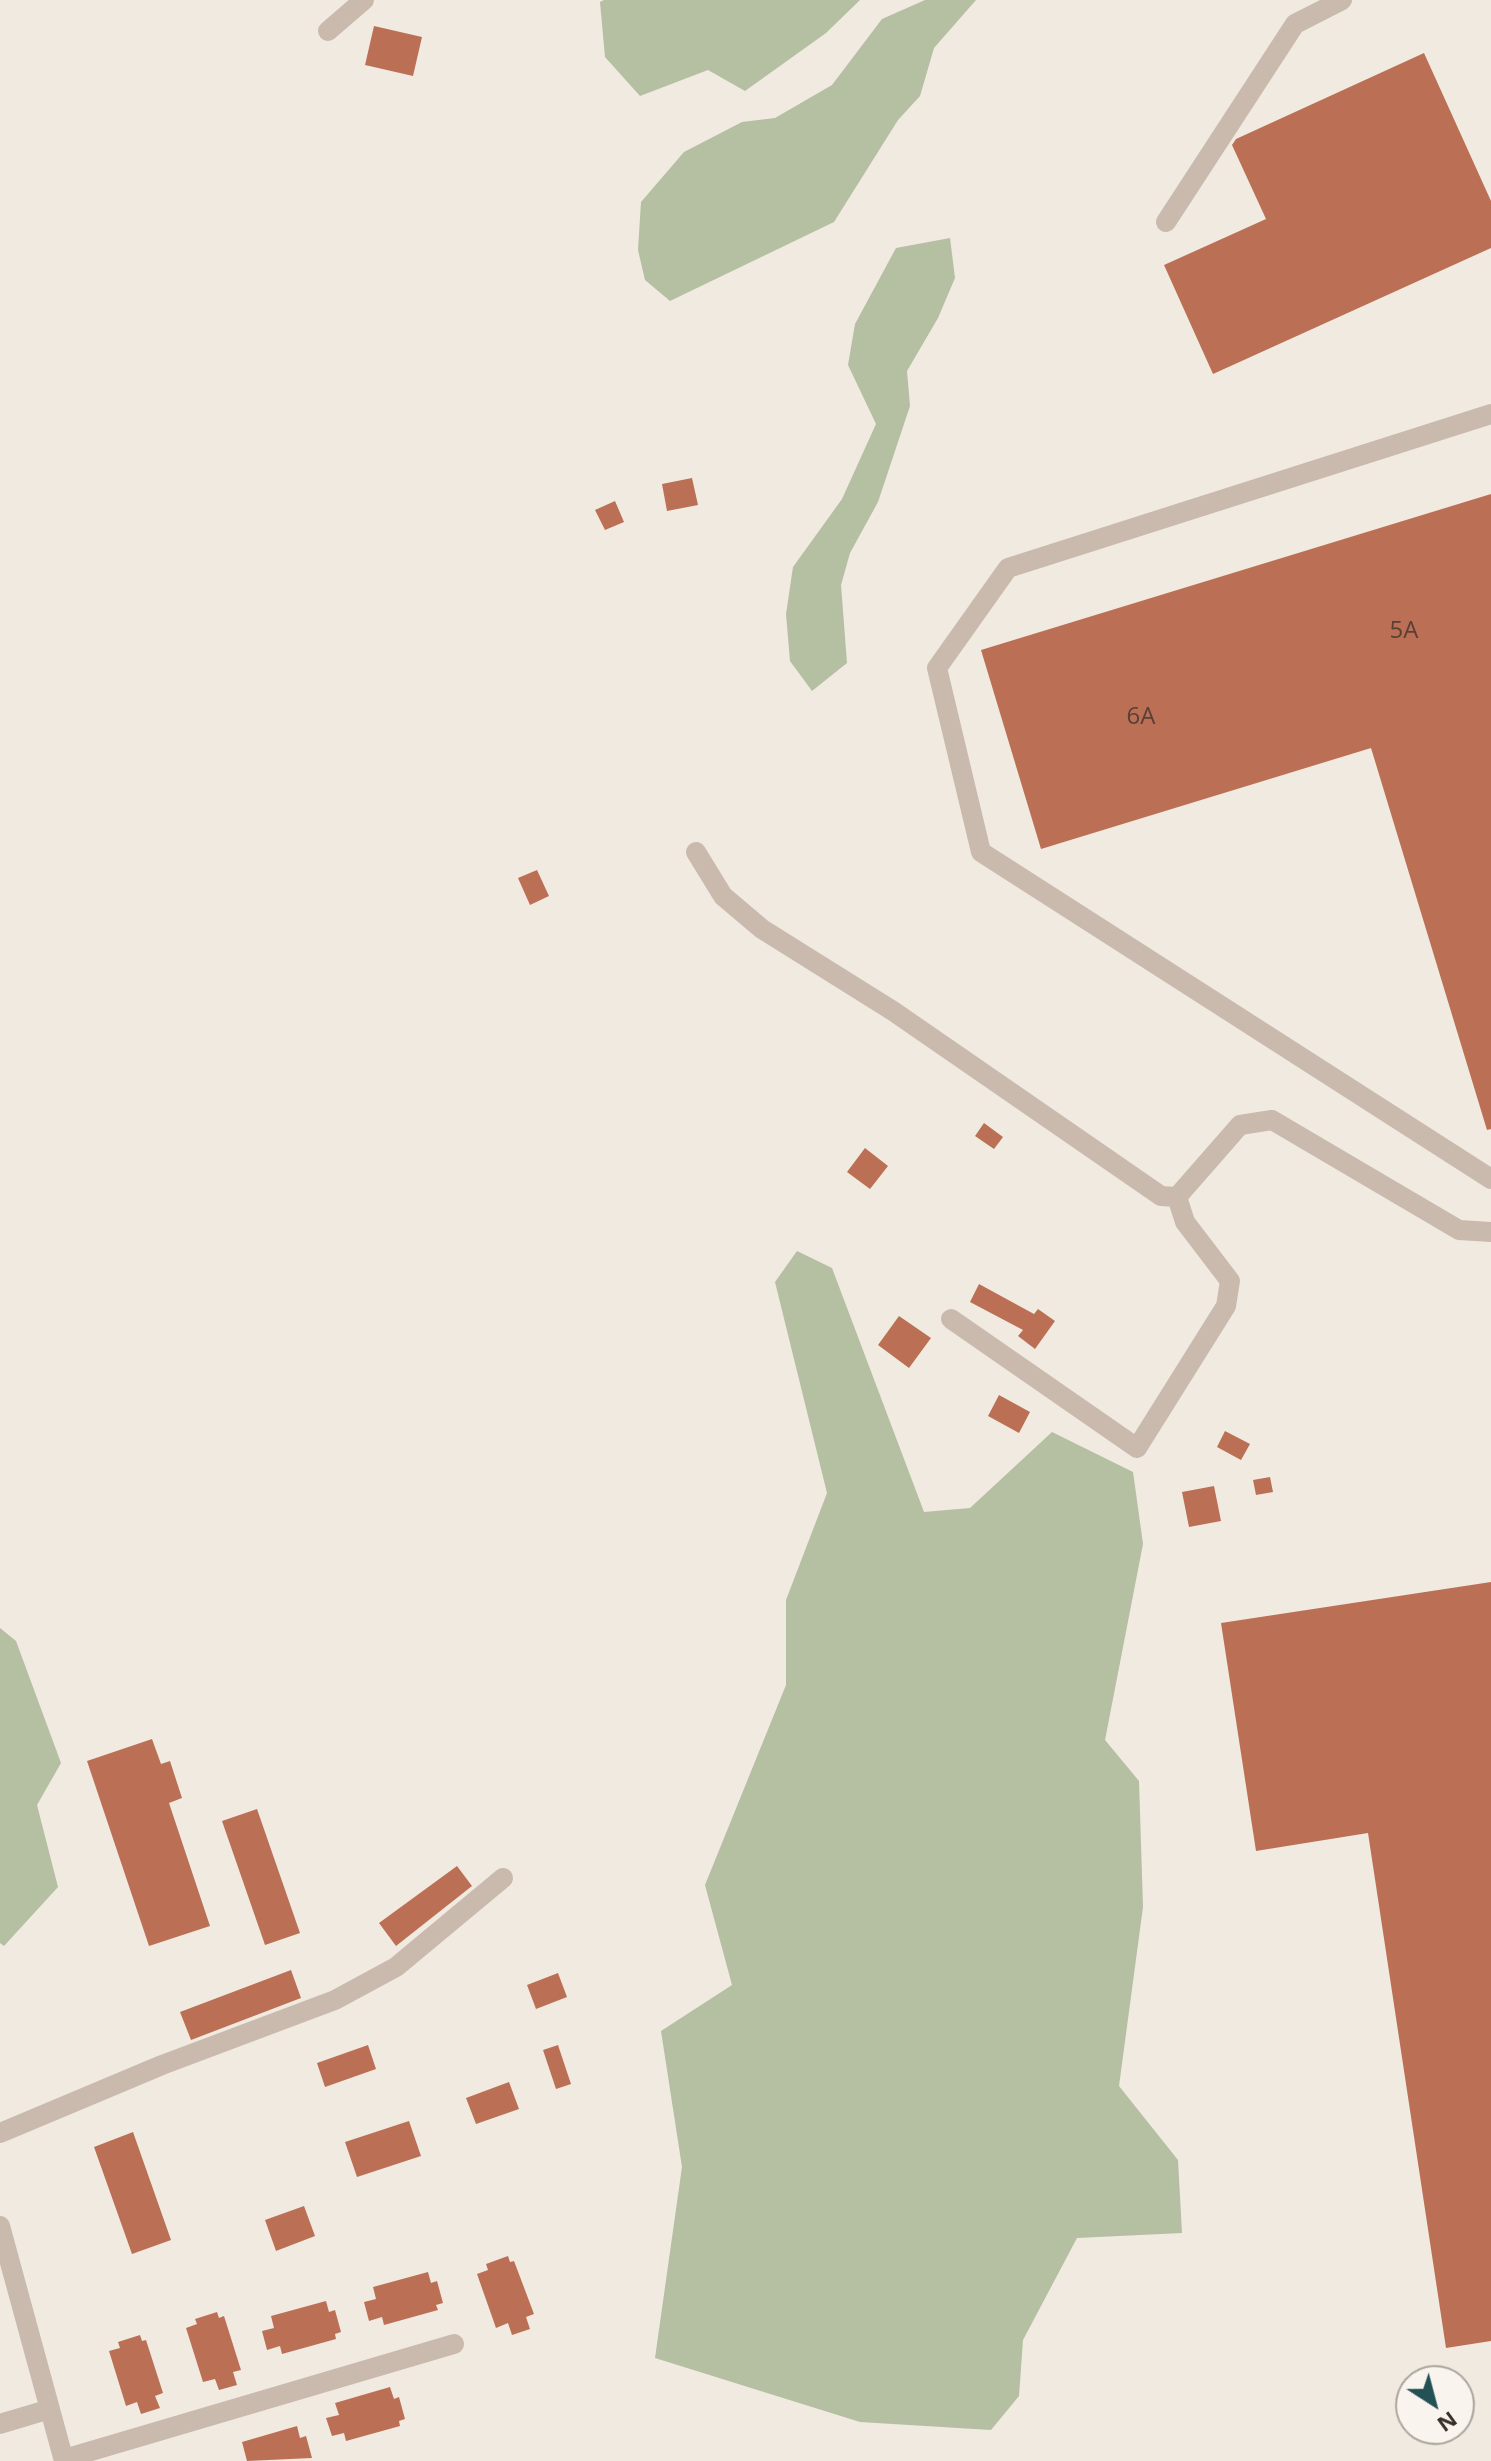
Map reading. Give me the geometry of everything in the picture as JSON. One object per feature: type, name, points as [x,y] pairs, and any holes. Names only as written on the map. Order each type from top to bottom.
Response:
[{"type":"street","points":[[328,31],[364,0]]},
{"type":"street","points":[[1166,222],[1295,24],[1342,0]]},
{"type":"street","points":[[1491,414],[1008,568],[937,668],[981,852],[1491,1179]]},
{"type":"street","points":[[696,852],[723,896],[762,929],[893,1011],[1161,1196],[1177,1197]]},
{"type":"street","points":[[1177,1197],[1240,1125],[1272,1120],[1459,1230],[1491,1232]]},
{"type":"street","points":[[951,1319],[1137,1448],[1226,1306],[1230,1281],[1185,1222],[1177,1197]]},
{"type":"street","points":[[0,2133],[162,2065],[335,2000],[396,1967],[503,1878]]},
{"type":"street","points":[[0,2226],[64,2460],[454,2344]]},
{"type":"street","points":[[0,2424],[50,2409]]},
{"type":"green space","points":[[860,0],[826,33],[745,91],[708,70],[640,96],[605,57],[600,2]]},
{"type":"green space","points":[[925,0],[976,0],[934,48],[920,96],[898,120],[834,222],[670,301],[645,280],[638,250],[641,202],[684,152],[742,122],[775,118],[832,85],[882,19]]},
{"type":"green space","points":[[950,238],[955,278],[938,318],[907,371],[910,406],[878,502],[850,553],[841,585],[847,663],[812,691],[790,661],[786,614],[793,567],[842,499],[876,424],[848,365],[855,324],[896,248]]},
{"type":"green space","points":[[797,1251],[832,1268],[924,1512],[970,1508],[1052,1432],[1133,1472],[1143,1544],[1105,1740],[1139,1781],[1143,1907],[1119,2086],[1178,2160],[1182,2233],[1077,2238],[1023,2340],[1019,2396],[991,2430],[860,2422],[655,2358],[682,2167],[661,2031],[732,1985],[705,1885],[786,1685],[786,1600],[827,1493],[775,1282]]},
{"type":"green space","points":[[0,1628],[16,1641],[61,1763],[37,1805],[58,1887],[4,1946],[0,1943]]},
{"type":"building","points":[[374,26],[422,37],[413,76],[365,65]]},
{"type":"building","points":[[1424,53],[1491,201],[1491,248],[1213,374],[1164,265],[1266,219],[1232,145],[1236,139]]},
{"type":"building","points":[[692,478],[698,505],[667,511],[662,484]]},
{"type":"building","points":[[1491,494],[1491,1129],[1487,1130],[1371,748],[1041,849],[981,650]]},
{"type":"building","points":[[615,501],[624,522],[605,530],[595,510]]},
{"type":"building","points":[[537,870],[549,896],[530,905],[518,878]]},
{"type":"building","points":[[984,1123],[1003,1137],[994,1149],[975,1136]]},
{"type":"building","points":[[865,1148],[888,1166],[870,1189],[847,1172]]},
{"type":"building","points":[[979,1284],[1034,1314],[1038,1309],[1055,1321],[1035,1349],[1018,1336],[1023,1330],[970,1302]]},
{"type":"building","points":[[899,1316],[931,1338],[909,1368],[878,1345]]},
{"type":"building","points":[[999,1395],[1030,1412],[1019,1433],[988,1416]]},
{"type":"building","points":[[1225,1431],[1250,1444],[1241,1460],[1217,1447]]},
{"type":"building","points":[[1270,1477],[1273,1492],[1256,1495],[1253,1480]]},
{"type":"building","points":[[1214,1486],[1221,1521],[1189,1527],[1182,1492]]},
{"type":"building","points":[[1491,1582],[1491,2341],[1446,2348],[1368,1833],[1256,1851],[1221,1623]]},
{"type":"building","points":[[152,1739],[161,1764],[170,1761],[182,1798],[169,1803],[210,1926],[149,1946],[87,1761]]},
{"type":"building","points":[[257,1809],[300,1933],[265,1945],[222,1821]]},
{"type":"building","points":[[457,1866],[472,1886],[396,1946],[379,1923]]},
{"type":"building","points":[[291,1970],[301,1998],[191,2040],[180,2012]]},
{"type":"building","points":[[558,1973],[567,1997],[536,2009],[527,1985]]},
{"type":"building","points":[[368,2045],[376,2069],[325,2087],[317,2063]]},
{"type":"building","points":[[558,2045],[571,2084],[556,2089],[543,2050]]},
{"type":"building","points":[[509,2082],[519,2109],[476,2124],[466,2098]]},
{"type":"building","points":[[409,2121],[421,2156],[357,2177],[345,2142]]},
{"type":"building","points":[[133,2132],[171,2240],[132,2254],[94,2147]]},
{"type":"building","points":[[304,2206],[315,2236],[276,2251],[265,2220]]},
{"type":"building","points":[[508,2256],[510,2262],[514,2261],[534,2314],[526,2317],[530,2329],[512,2335],[508,2323],[496,2328],[477,2274],[488,2270],[486,2264]]},
{"type":"building","points":[[428,2272],[431,2283],[437,2281],[443,2303],[436,2305],[438,2310],[384,2325],[382,2317],[369,2321],[364,2302],[376,2299],[373,2287]]},
{"type":"building","points":[[326,2301],[329,2312],[335,2310],[341,2332],[335,2334],[336,2339],[282,2354],[280,2346],[267,2350],[262,2331],[274,2328],[271,2316]]},
{"type":"building","points":[[217,2312],[219,2318],[224,2316],[241,2370],[233,2372],[237,2385],[219,2390],[215,2379],[203,2382],[186,2328],[197,2324],[195,2319]]},
{"type":"building","points":[[140,2335],[142,2341],[146,2340],[163,2393],[155,2396],[160,2408],[141,2414],[137,2402],[126,2406],[109,2351],[120,2348],[118,2342]]},
{"type":"building","points":[[390,2387],[394,2399],[399,2397],[405,2419],[399,2421],[400,2426],[346,2441],[344,2433],[332,2436],[326,2418],[339,2415],[335,2403]]},
{"type":"building","points":[[297,2426],[300,2438],[306,2436],[312,2458],[247,2461],[242,2442]]}]
